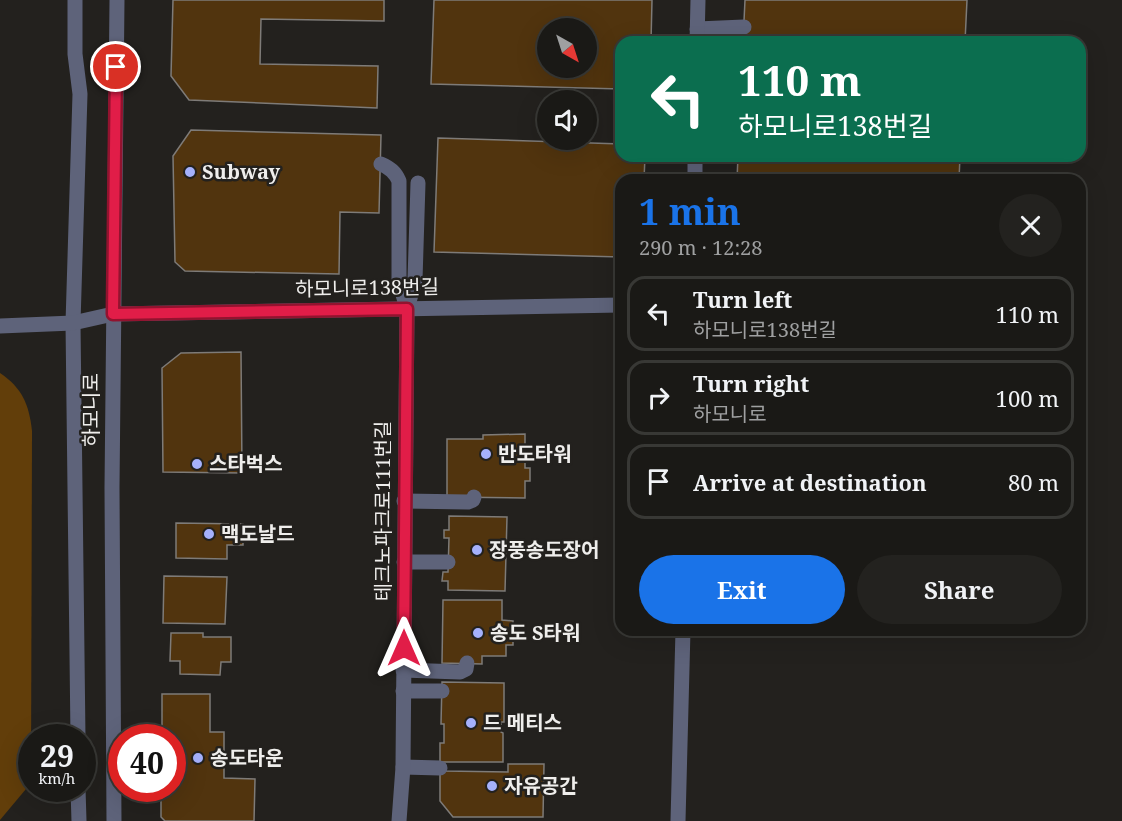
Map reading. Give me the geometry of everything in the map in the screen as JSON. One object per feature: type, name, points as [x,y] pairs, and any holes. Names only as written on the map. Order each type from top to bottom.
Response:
[{"type":"street","name":"하모니로","points":[[75,0],[75,54],[80,94],[73,322],[78,724]]},
{"type":"street","name":"하모니로","points":[[114,821],[111,488],[117,0]]},
{"type":"street","points":[[698,0],[697,35],[744,27]]},
{"type":"street","points":[[381,164],[389,167],[399,182],[399,280],[407,309]]},
{"type":"street","points":[[407,309],[415,280],[417,183]]},
{"type":"street","name":"하모니로138번길","points":[[0,326],[73,322],[113,314],[615,305]]},
{"type":"street","name":"테크노파크로111번길","points":[[399,821],[403,768],[407,309]]},
{"type":"street","points":[[404,501],[468,502],[474,497]]},
{"type":"street","points":[[404,562],[448,562]]},
{"type":"street","points":[[678,821],[683,636]]},
{"type":"street","points":[[403,670],[460,672],[466,669],[467,663]]},
{"type":"street","points":[[403,691],[442,692]]},
{"type":"street","points":[[403,768],[440,768]]},
{"type":"street","points":[[78,802],[78,821]]},
{"type":"shaded area","points":[[0,373],[14,385],[23,398],[29,413],[32,431],[31,724],[18,724],[18,799],[0,820]]},
{"type":"building","points":[[173,0],[384,0],[384,21],[261,19],[260,64],[378,66],[377,108],[189,100],[171,76]]},
{"type":"building","points":[[434,0],[652,0],[651,36],[615,36],[615,89],[431,84]]},
{"type":"building","points":[[745,0],[967,0],[965,36],[743,36]]},
{"type":"building","points":[[191,130],[381,135],[379,213],[340,212],[339,274],[185,271],[175,262],[173,156]]},
{"type":"building","points":[[438,138],[537,141],[537,150],[597,150],[597,143],[615,144],[615,162],[645,162],[644,174],[615,174],[615,257],[434,252]]},
{"type":"building","points":[[738,162],[960,162],[959,174],[737,174]]},
{"type":"building","points":[[241,352],[242,473],[163,472],[162,368],[181,353]]},
{"type":"building","name":"반도타워","points":[[525,434],[525,468],[530,468],[530,481],[525,481],[525,498],[447,497],[447,439],[483,439],[483,435]]},
{"type":"building","name":"장풍송도장어","points":[[449,516],[507,517],[505,591],[448,590],[448,581],[442,581],[443,572],[448,572],[449,538],[444,538],[444,530],[449,530]]},
{"type":"building","name":"맥도날드","points":[[176,523],[243,524],[243,545],[227,545],[227,559],[176,558]]},
{"type":"building","points":[[164,576],[227,577],[225,624],[163,623]]},
{"type":"building","name":"송도 S타워","points":[[443,600],[502,600],[502,620],[513,621],[513,645],[506,645],[506,656],[482,656],[482,664],[442,663]]},
{"type":"building","points":[[171,633],[203,633],[203,637],[231,637],[231,662],[221,662],[220,675],[180,674],[180,661],[170,661]]},
{"type":"building","name":"드 메티스","points":[[442,682],[504,683],[504,722],[501,722],[503,762],[440,762],[440,743],[444,743],[444,724],[441,724]]},
{"type":"building","name":"송도타운","points":[[162,694],[210,694],[210,732],[224,732],[224,778],[255,779],[254,821],[165,821],[161,817],[161,802],[186,802],[186,724],[162,724]]},
{"type":"building","name":"자유공간","points":[[508,764],[544,764],[543,817],[453,817],[440,801],[440,765],[445,771],[508,772]]},
{"type":"place","name":"Subway","points":[[190,172]]},
{"type":"place","name":"반도타워","points":[[486,454]]},
{"type":"place","name":"스타벅스","points":[[197,464]]},
{"type":"place","name":"맥도날드","points":[[209,534]]},
{"type":"place","name":"장풍송도장어","points":[[477,550]]},
{"type":"place","name":"송도 S타워","points":[[478,633]]},
{"type":"place","name":"드 메티스","points":[[471,723]]},
{"type":"place","name":"송도타운","points":[[198,758]]},
{"type":"place","name":"자유공간","points":[[492,786]]},
{"type":"route","points":[[116,67],[113,314],[407,309],[404,648]]}]
